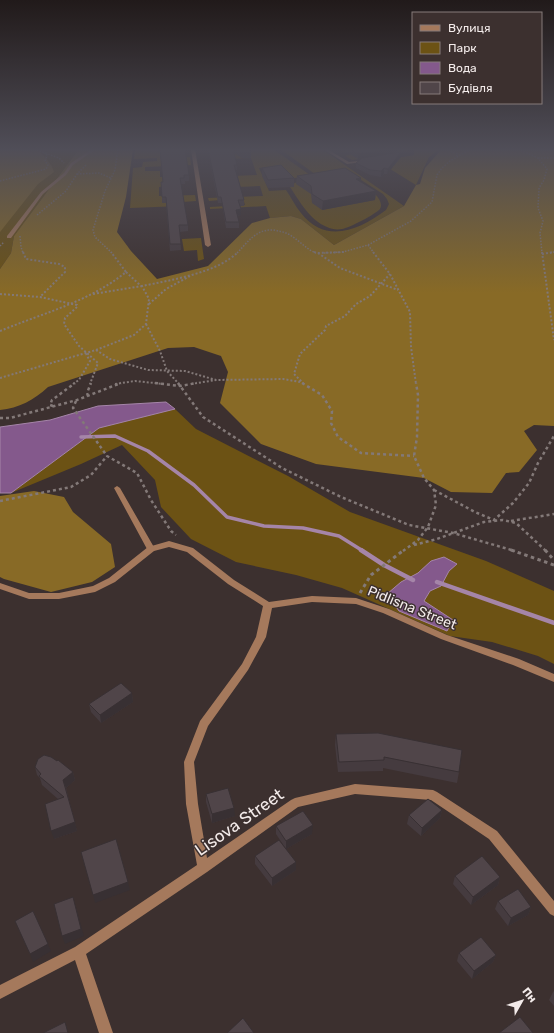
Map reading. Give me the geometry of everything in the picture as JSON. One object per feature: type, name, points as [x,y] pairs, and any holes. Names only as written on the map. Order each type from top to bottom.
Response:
[{"type":"street","points":[[201,197],[208,245]]},
{"type":"street","points":[[0,586],[29,596],[59,596],[95,589],[112,580],[151,549],[169,544],[190,550],[231,582],[268,605],[261,637],[245,666],[204,724],[188,762],[192,804],[203,868]]},
{"type":"street","name":"Pidlisna Street","points":[[268,605],[312,599],[356,601],[386,611],[444,637],[516,662],[554,678]]},
{"type":"street","name":"Lisova Street","points":[[0,992],[79,951],[203,868],[295,803],[355,789],[433,795],[493,835],[554,910]]},
{"type":"street","points":[[79,951],[106,1033]]},
{"type":"lane","points":[[8,237],[39,197]]},
{"type":"lane","points":[[117,488],[151,549]]},
{"type":"path","points":[[37,215],[59,197]]},
{"type":"path","points":[[0,378],[96,350],[134,335],[146,324],[150,304],[142,286],[126,272],[115,255],[95,237],[93,230],[103,197]]},
{"type":"path","points":[[318,253],[343,252],[368,245],[411,221],[432,202],[433,197]]},
{"type":"path","points":[[539,197],[538,208],[543,221],[540,233],[542,254],[554,340]]},
{"type":"path","points":[[150,304],[166,289],[196,274],[221,264],[236,254],[257,233],[265,230],[281,231],[290,235],[307,249],[318,253],[340,268],[399,290]]},
{"type":"path","points":[[13,231],[21,237],[21,247],[26,259],[59,264],[65,267],[65,272],[40,297]]},
{"type":"path","points":[[368,245],[390,274],[410,312],[411,347],[418,395],[417,437],[414,456],[424,478],[434,490],[475,512],[494,520],[511,521],[554,514]]},
{"type":"path","points":[[542,254],[554,252]]},
{"type":"path","points":[[0,331],[74,303],[118,279],[126,272]]},
{"type":"path","points":[[90,295],[142,286],[196,274]]},
{"type":"path","points":[[300,382],[294,374],[300,354],[324,330],[326,326],[345,316],[356,304],[370,296],[390,274]]},
{"type":"path","points":[[0,294],[40,297],[77,304],[77,307],[65,318],[64,324],[78,345],[94,357],[98,363],[87,393],[88,396]]},
{"type":"path","points":[[146,324],[160,351],[167,371],[188,395],[203,417],[282,468],[341,497],[409,525],[428,527],[453,533],[527,555],[554,565]]},
{"type":"path","points":[[96,350],[110,359],[132,367],[148,370],[185,371],[216,380]]},
{"type":"path","points":[[53,406],[50,405],[52,400],[79,380],[90,361],[86,352]]},
{"type":"path","points":[[0,418],[10,418],[77,400],[116,384],[135,381],[180,386],[216,380],[283,379],[300,382],[322,395],[332,411],[332,423],[338,437],[361,453],[414,456]]},
{"type":"path","points":[[77,400],[73,408],[107,456],[137,473],[170,531],[190,550]]},
{"type":"path","points":[[411,546],[494,520],[513,503],[529,483],[538,463],[554,436]]},
{"type":"path","points":[[0,500],[72,487],[91,475],[107,456]]},
{"type":"path","points":[[356,601],[371,575],[411,546],[418,540],[428,527],[436,505],[434,490]]},
{"type":"path","points":[[511,521],[521,528],[554,560]]},
{"type":"green space","points":[[0,197],[43,197],[14,236],[11,253],[0,269]]},
{"type":"green space","points":[[131,197],[195,197],[196,201],[182,202],[181,206],[130,208]]},
{"type":"green space","points":[[291,197],[301,213],[311,223],[321,229],[332,231],[343,231],[354,228],[376,217],[386,210],[389,204],[386,197],[391,197],[404,206],[334,245],[301,219],[291,216],[270,218],[266,206],[210,209],[210,207],[245,205],[243,198],[209,201],[208,198]]},
{"type":"green space","points":[[297,197],[377,197],[381,205],[380,209],[356,224],[342,229],[336,229],[329,228],[315,220]]},
{"type":"green space","points":[[201,238],[204,259],[198,261],[197,250],[184,251],[182,239]]},
{"type":"green space","points":[[175,409],[196,429],[288,476],[350,512],[486,561],[554,591],[554,664],[538,656],[492,642],[450,636],[342,588],[296,575],[236,562],[191,539],[161,507],[155,480],[122,445],[11,493],[99,428]]},
{"type":"shaded area","points":[[0,197],[28,197],[0,232]]},
{"type":"shaded area","points":[[43,197],[126,197],[117,232],[131,251],[157,279],[208,266],[252,223],[270,218],[291,216],[301,219],[334,245],[404,206],[409,197],[554,197],[554,426],[534,425],[524,431],[537,450],[519,472],[506,473],[492,493],[451,492],[424,478],[316,464],[261,444],[220,403],[228,372],[221,356],[194,347],[168,348],[48,387],[26,403],[0,410],[0,269],[11,253],[14,236]]},
{"type":"shaded area","points":[[34,491],[64,497],[73,512],[111,544],[115,567],[92,582],[51,592],[0,577],[0,496]]},
{"type":"water","points":[[166,402],[175,409],[99,428],[11,493],[0,493],[0,427],[50,420],[98,406]]},
{"type":"water","points":[[444,557],[457,564],[449,571],[441,586],[430,591],[424,601],[453,620],[447,631],[399,611],[387,594],[401,582],[418,573],[431,561]]},
{"type":"building","points":[[166,197],[183,197],[188,225],[179,225],[181,244],[170,244]]},
{"type":"building","points":[[221,197],[243,197],[244,200],[238,200],[241,209],[236,210],[239,222],[226,222]]},
{"type":"building","points":[[317,197],[343,197],[323,201]]},
{"type":"building","points":[[121,683],[132,693],[100,715],[89,704]]},
{"type":"building","points":[[378,733],[462,750],[459,772],[384,757],[384,760],[339,762],[336,734]]},
{"type":"building","points":[[44,755],[57,761],[58,760],[73,772],[63,780],[75,822],[51,831],[45,804],[64,797],[39,776],[41,774],[35,767],[38,759]]},
{"type":"building","points":[[228,788],[234,808],[212,814],[206,794]]},
{"type":"building","points":[[428,799],[442,810],[422,828],[409,815]]},
{"type":"building","points":[[303,811],[313,825],[286,841],[276,826]]},
{"type":"building","points":[[116,839],[128,882],[93,895],[81,852]]},
{"type":"building","points":[[279,840],[296,862],[272,878],[255,856]]},
{"type":"building","points":[[482,856],[500,877],[473,897],[455,876]]},
{"type":"building","points":[[518,889],[531,907],[511,918],[498,901]]},
{"type":"building","points":[[73,897],[81,929],[62,936],[54,904]]},
{"type":"building","points":[[33,911],[48,944],[30,954],[15,921]]},
{"type":"building","points":[[481,937],[496,955],[474,971],[459,953]]},
{"type":"building","points":[[520,1017],[533,1033],[499,1033]]},
{"type":"building","points":[[243,1018],[254,1033],[227,1033]]},
{"type":"building","points":[[65,1022],[68,1033],[43,1033]]},
{"type":"waterway","points":[[81,437],[115,436],[148,451],[194,485],[227,517],[264,526],[303,528],[339,536],[363,551]]},
{"type":"waterway","points":[[361,550],[384,565],[413,580]]},
{"type":"waterway","points":[[437,582],[554,623]]}]
